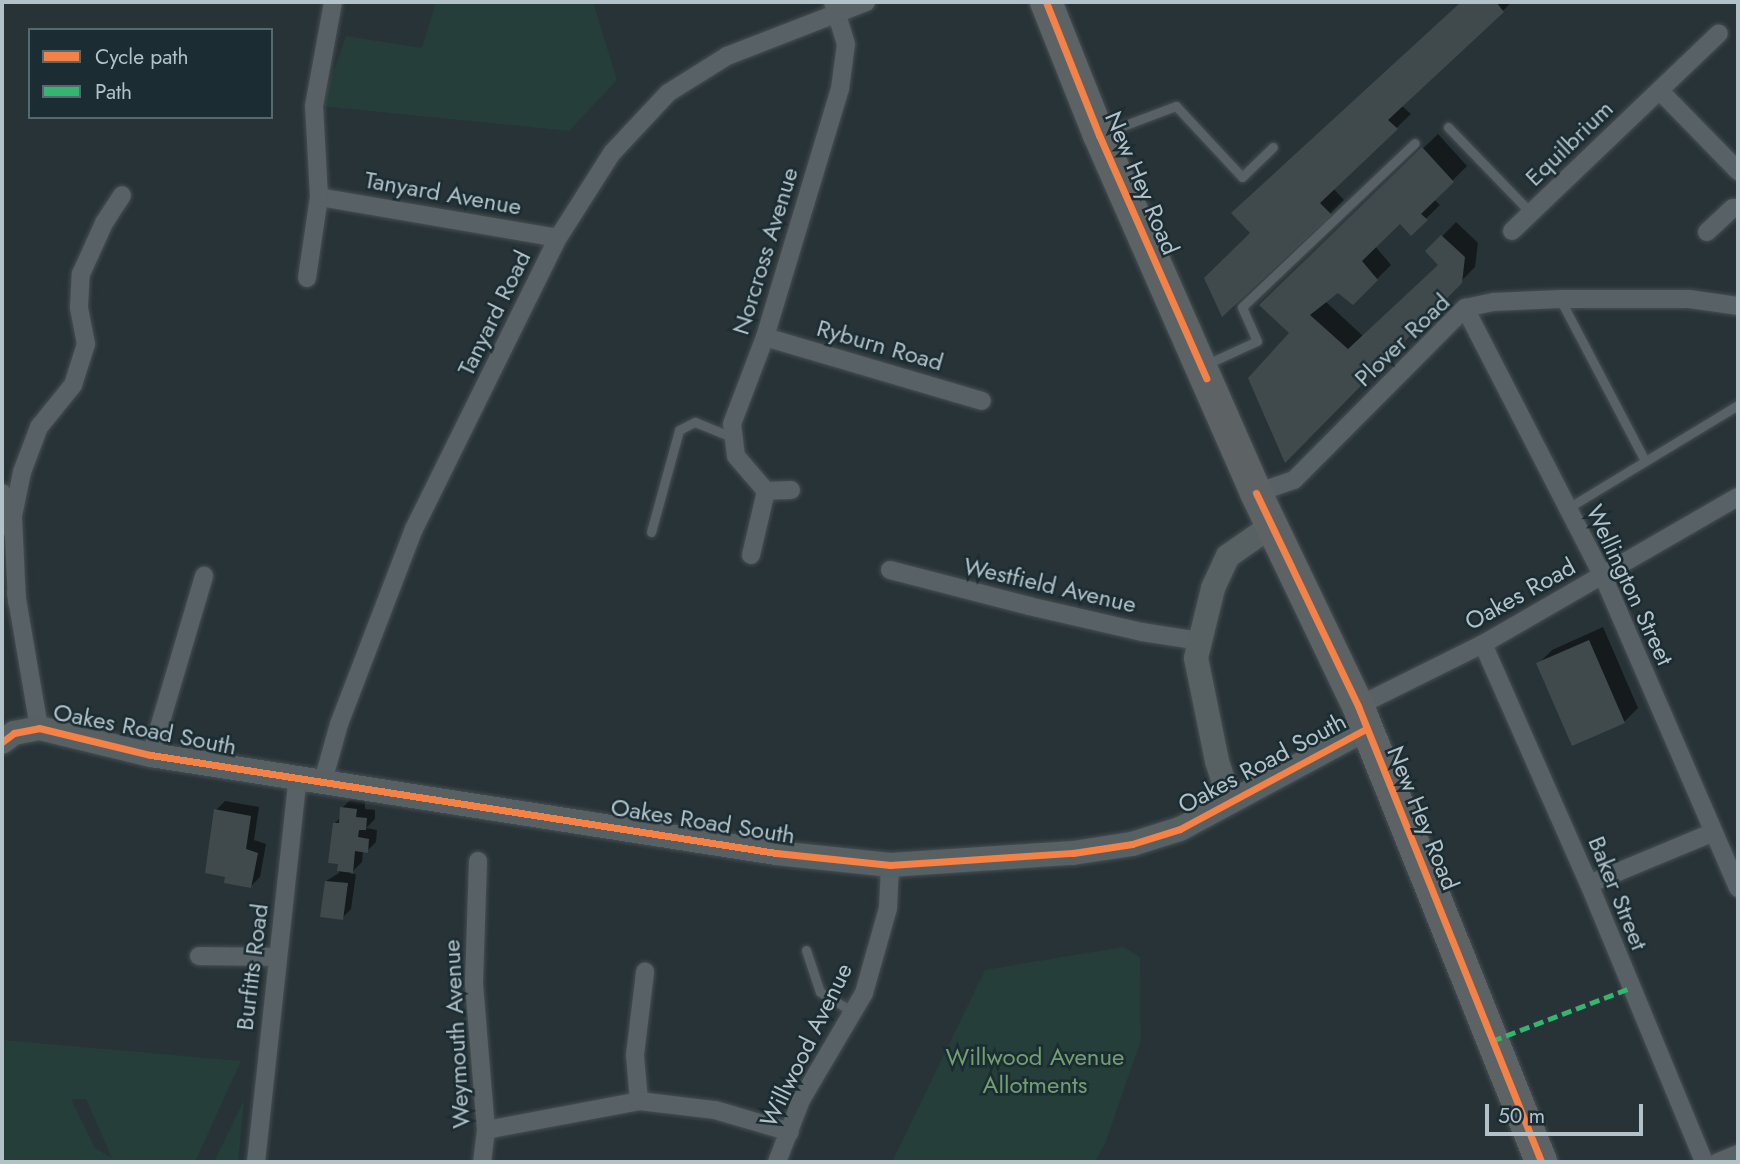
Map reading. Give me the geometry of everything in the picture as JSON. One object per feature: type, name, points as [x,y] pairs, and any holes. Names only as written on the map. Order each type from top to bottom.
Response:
[{"type":"highway","name":"New Hey Road","points":[[1046,2],[1099,135],[1256,493],[1362,718],[1541,1162]]},
{"type":"street","points":[[307,278],[319,197],[314,106],[333,2]]},
{"type":"street","name":"Tanyard Road","points":[[324,781],[339,724],[414,529],[558,238],[612,153],[668,93],[727,56],[835,8],[866,2]]},
{"type":"street","name":"Norcross Avenue","points":[[734,438],[733,424],[765,337],[840,89],[846,44],[835,8]]},
{"type":"street","name":"Equilbrium","points":[[1512,231],[1718,33]]},
{"type":"street","points":[[1660,91],[1738,172]]},
{"type":"street","points":[[17,602],[13,516],[22,472],[39,427],[73,385],[86,344],[79,307],[81,274],[104,223],[122,195]]},
{"type":"street","name":"Tanyard Avenue","points":[[319,197],[558,238]]},
{"type":"street","points":[[1707,232],[1733,208],[1738,208]]},
{"type":"street","name":"Plover Road","points":[[1256,493],[1294,480],[1465,308],[1493,302],[1560,299],[1689,299],[1738,306]]},
{"type":"street","name":"Wellington Street","points":[[1465,308],[1602,576],[1738,888]]},
{"type":"street","name":"Ryburn Road","points":[[765,337],[982,401]]},
{"type":"street","points":[[734,438],[736,456],[766,491]]},
{"type":"street","points":[[766,491],[791,490]]},
{"type":"street","points":[[751,555],[766,491]]},
{"type":"street","points":[[2,493],[17,602],[39,727]]},
{"type":"street","name":"Oakes Road","points":[[1362,718],[1483,644],[1738,497]]},
{"type":"street","points":[[1230,802],[1217,761],[1196,658],[1213,588],[1228,556],[1271,526]]},
{"type":"street","name":"Westfield Avenue","points":[[890,570],[1142,632],[1200,641]]},
{"type":"street","points":[[151,755],[204,576]]},
{"type":"street","name":"Baker Street","points":[[1483,644],[1589,884],[1704,1162]]},
{"type":"street","name":"Oakes Road South","points":[[8,738],[39,727],[151,755],[776,853],[890,865],[1073,853],[1132,844],[1180,829],[1230,802],[1312,757],[1362,718]]},
{"type":"street","name":"Burfitts Road","points":[[256,1162],[298,777]]},
{"type":"street","points":[[1589,884],[1714,832]]},
{"type":"street","name":"Weymouth Avenue","points":[[478,861],[474,984],[486,1130],[482,1162]]},
{"type":"street","name":"Willwood Avenue","points":[[777,1162],[801,1100],[864,993],[887,908],[890,865]]},
{"type":"street","points":[[199,956],[278,957]]},
{"type":"street","points":[[639,1101],[635,1055],[645,972]]},
{"type":"street","points":[[486,1130],[639,1101],[715,1110],[790,1132]]},
{"type":"street","points":[[1718,1162],[1738,1154]]},
{"type":"lane","points":[[1099,135],[1177,106],[1242,177],[1273,147]]},
{"type":"lane","points":[[1448,127],[1531,213]]},
{"type":"lane","points":[[1201,366],[1257,341],[1242,307],[1415,143]]},
{"type":"lane","points":[[1560,299],[1645,461]]},
{"type":"lane","points":[[1568,508],[1738,405]]},
{"type":"lane","points":[[651,532],[679,430],[695,422],[734,438]]},
{"type":"lane","points":[[806,950],[820,992],[852,1012]]},
{"type":"green space","points":[[436,2],[593,2],[617,80],[569,131],[321,106],[346,36],[422,48]]},
{"type":"green space","name":"Willwood Avenue Allotments","points":[[1123,947],[1140,957],[1141,1040],[1106,1141],[1095,1162],[892,1162],[985,970]]},
{"type":"green space","points":[[2,1040],[241,1061],[195,1162],[2,1162]],"holes":[[[71,1099],[86,1099],[112,1158],[95,1148]]]},
{"type":"green space","points":[[244,1100],[238,1162],[214,1162]]},
{"type":"building","points":[[1461,2],[1496,2],[1504,12],[1388,120],[1398,129],[1320,203],[1332,215],[1222,317],[1204,278],[1250,233],[1231,213]]},
{"type":"building","points":[[1422,147],[1454,182],[1421,214],[1428,220],[1411,236],[1400,224],[1362,261],[1378,280],[1353,305],[1338,293],[1310,315],[1348,349],[1438,265],[1425,251],[1441,235],[1465,257],[1462,283],[1285,463],[1248,378],[1289,333],[1259,305]]},
{"type":"building","points":[[1589,640],[1625,723],[1572,746],[1536,663]]},
{"type":"building","points":[[340,807],[357,809],[356,817],[367,818],[366,830],[359,830],[358,837],[369,839],[368,853],[355,851],[353,873],[337,871],[338,864],[328,863],[333,823],[339,823]]},
{"type":"building","points":[[214,809],[251,816],[246,849],[258,853],[251,888],[224,883],[225,877],[205,873]]},
{"type":"building","points":[[325,881],[348,883],[343,920],[320,917]]},
{"type":"marked path","points":[[1492,1041],[1630,988]]},
{"type":"cycle path","points":[[1046,2],[1099,135],[1206,378]]},
{"type":"cycle path","points":[[1256,493],[1358,706],[1541,1162]]},
{"type":"cycle path","points":[[2,742],[14,733],[39,728],[151,755],[776,853],[890,865],[1073,853],[1132,844],[1180,829],[1366,729]]}]
